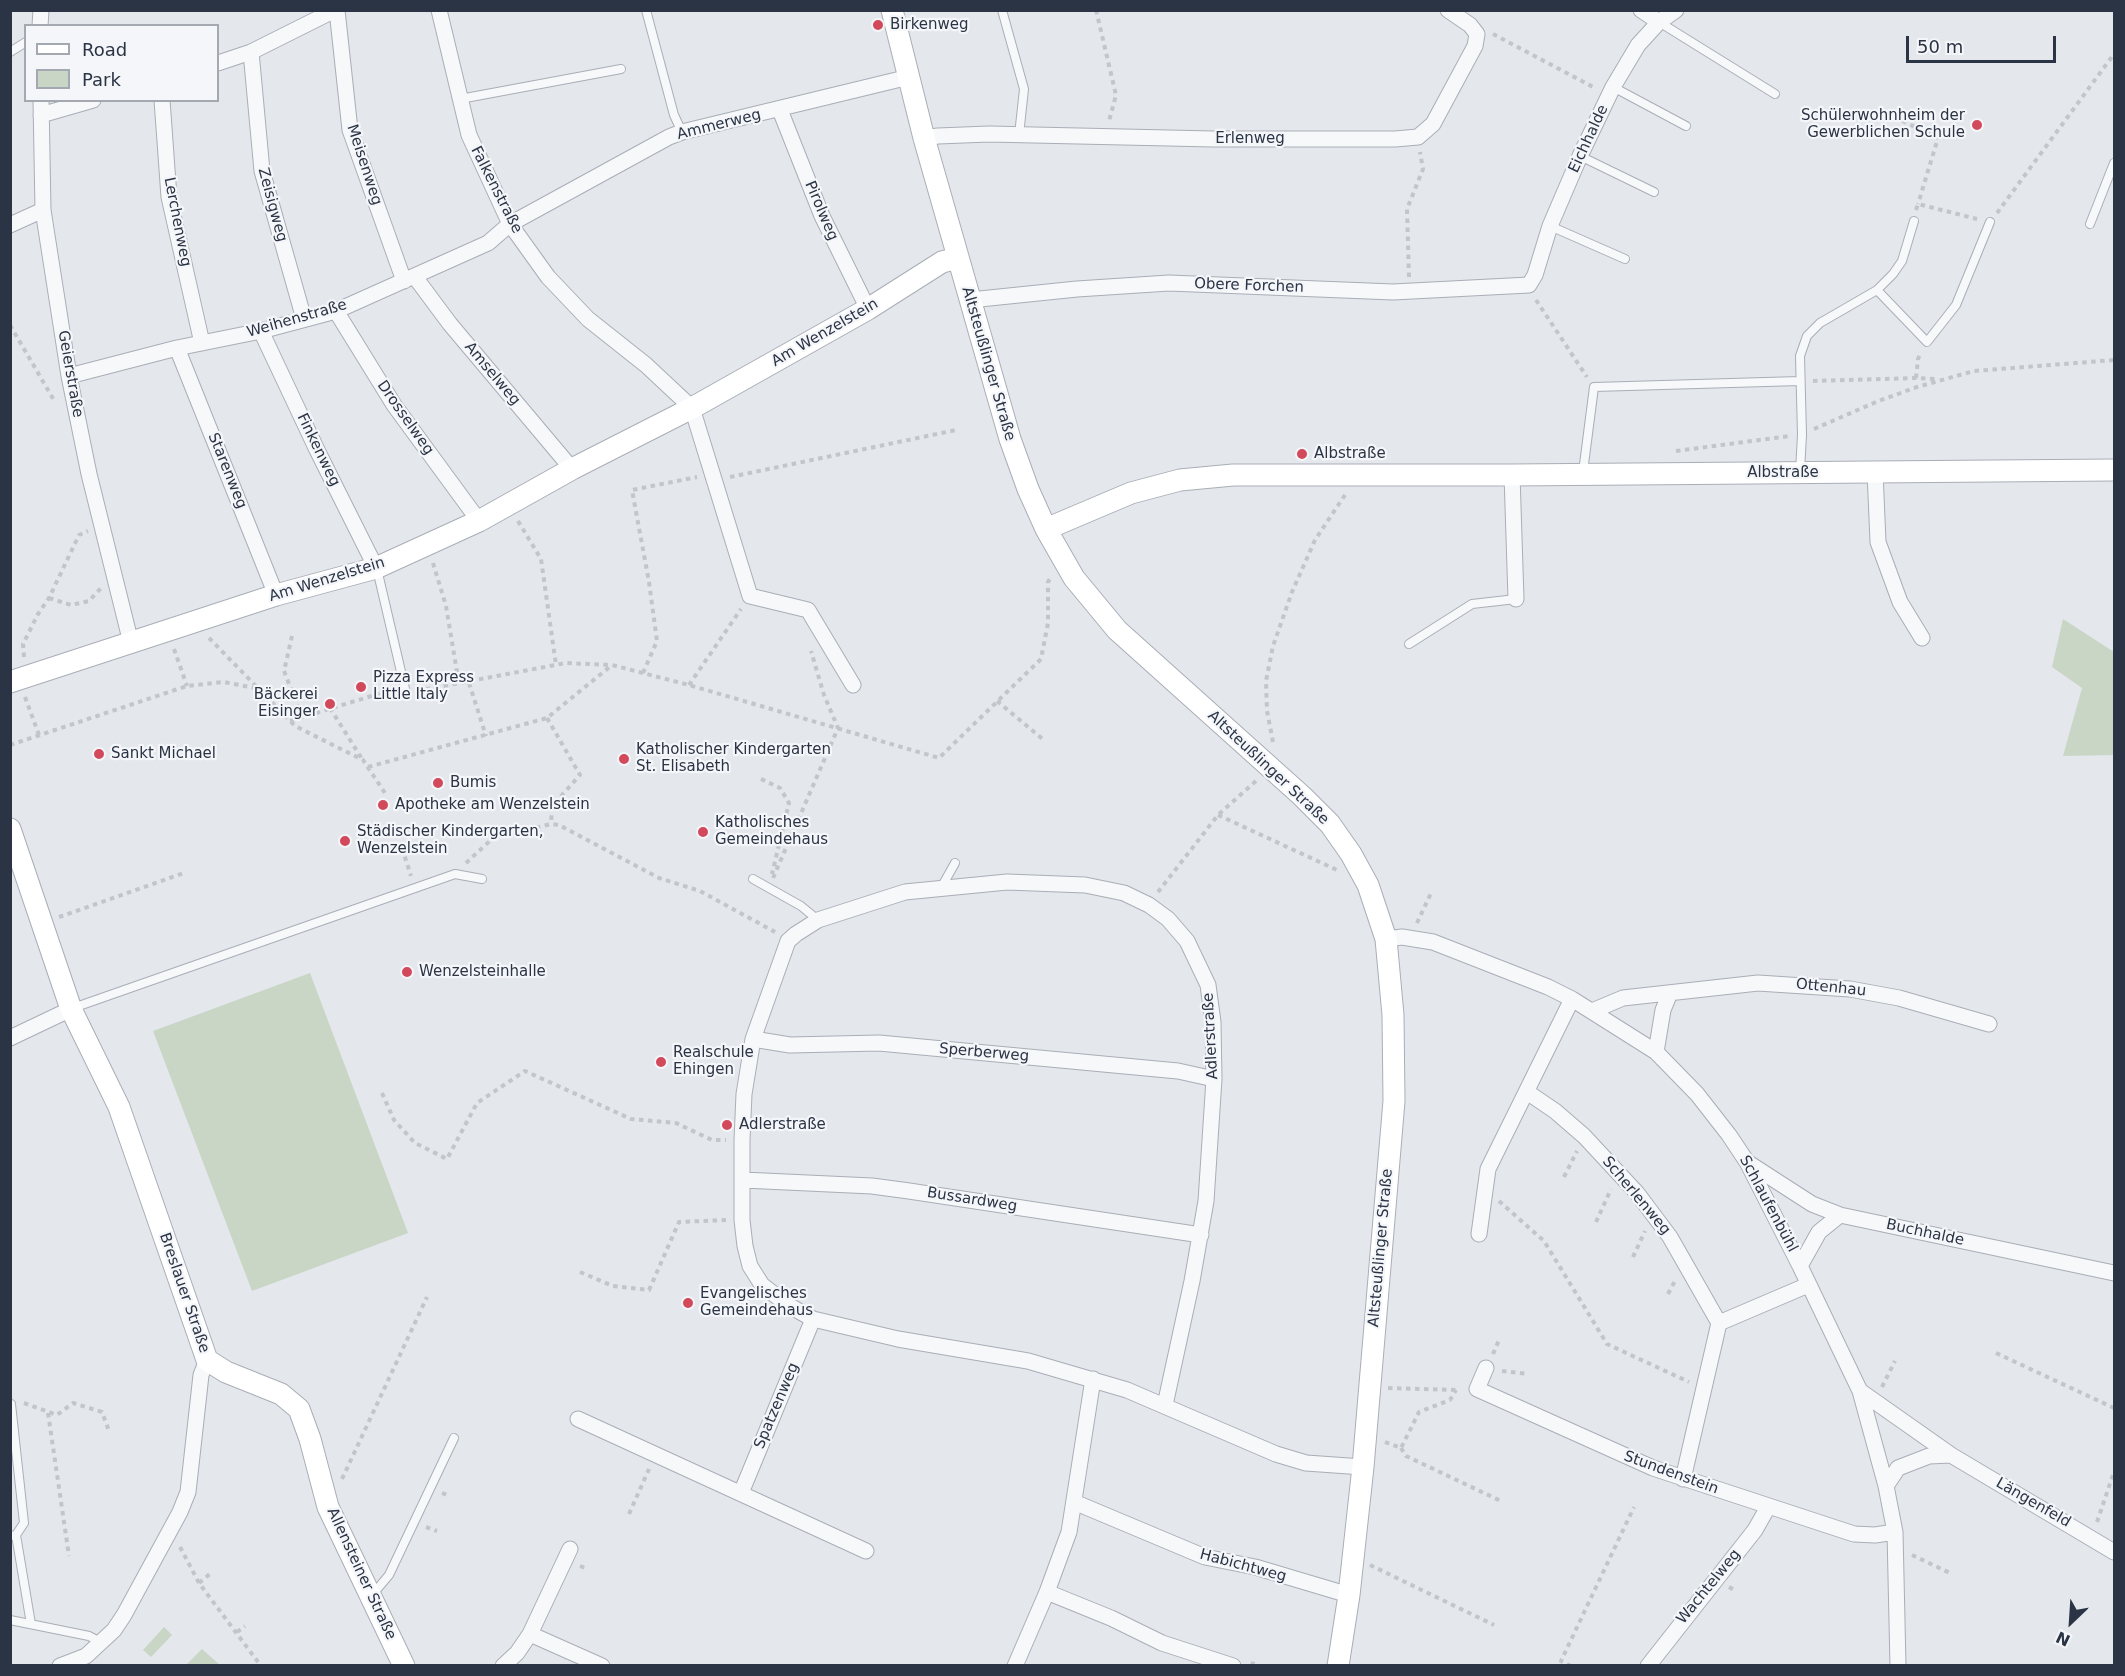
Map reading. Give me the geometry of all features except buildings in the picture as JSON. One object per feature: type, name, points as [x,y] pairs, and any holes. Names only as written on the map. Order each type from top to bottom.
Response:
[{"type":"street","name":"Falkenstraße","points":[[439,10],[469,135],[510,224],[548,277],[588,319],[646,365],[692,408]]},
{"type":"street","name":"Altsteußlinger Straße","points":[[892,10],[924,138],[1010,439],[1028,489],[1046,529],[1092,602],[1117,630],[1330,824],[1351,854],[1368,885],[1386,939],[1393,1016],[1394,1101],[1363,1467],[1349,1595],[1338,1665]]},
{"type":"street","points":[[1418,137],[1433,124],[1475,46],[1477,34],[1470,25],[1448,10]]},
{"type":"street","points":[[1641,10],[1659,22]]},
{"type":"street","name":"Eichhalde","points":[[1529,285],[1535,275],[1550,226],[1611,92],[1638,45],[1659,22],[1676,10]]},
{"type":"street","points":[[219,63],[251,52],[331,11]]},
{"type":"street","name":"Meisenweg","points":[[331,11],[350,130],[410,279]]},
{"type":"street","name":"Zeisigweg","points":[[251,52],[261,171],[304,320]]},
{"type":"street","name":"Ammerweg","points":[[510,224],[682,132],[909,77]]},
{"type":"street","points":[[41,108],[80,102]]},
{"type":"street","name":"Lerchenweg","points":[[162,102],[169,197],[202,343]]},
{"type":"street","name":"Geierstraße","points":[[41,108],[43,210],[69,376],[131,643]]},
{"type":"street","name":"Pirolweg","points":[[780,110],[822,216],[868,309]]},
{"type":"street","name":"Erlenweg","points":[[924,138],[948,135],[1213,139],[1418,137]]},
{"type":"street","points":[[10,225],[43,210]]},
{"type":"street","name":"Weihenstraße","points":[[69,376],[336,311],[488,243],[510,224]]},
{"type":"street","name":"Am Wenzelstein","points":[[19,679],[276,595],[376,568],[479,521],[572,469],[692,408],[868,309],[942,262],[958,258]]},
{"type":"street","name":"Amselweg","points":[[410,279],[572,469]]},
{"type":"street","name":"Obere Forchen","points":[[969,300],[1077,289],[1169,283],[1410,291],[1529,285]]},
{"type":"street","name":"Drosselweg","points":[[336,311],[394,405],[479,521]]},
{"type":"street","name":"Finkenweg","points":[[261,331],[376,568]]},
{"type":"street","name":"Starenweg","points":[[177,348],[276,595]]},
{"type":"street","points":[[692,408],[750,596],[808,610],[853,685]]},
{"type":"street","name":"Albstraße","points":[[1046,529],[1131,493],[1180,480],[1233,475],[1512,476],[2115,470]]},
{"type":"street","points":[[1875,472],[1878,542],[1900,602],[1922,638]]},
{"type":"street","points":[[1512,476],[1516,599]]},
{"type":"street","name":"Breslauer Straße","points":[[10,829],[71,1009],[119,1107],[207,1360],[201,1375],[188,1492],[171,1530],[124,1615],[102,1643],[86,1656],[60,1665]]},
{"type":"street","name":"Adlerstraße","points":[[788,941],[818,920],[852,907],[905,892],[1007,882],[1085,885],[1124,893],[1149,904],[1168,919],[1187,941],[1208,985],[1213,1022],[1214,1079],[1206,1201],[1201,1235],[1166,1405]]},
{"type":"street","name":"Schlaufenbühl","points":[[1386,939],[1410,938],[1433,942],[1477,958],[1572,999],[1656,1052],[1696,1094],[1730,1135],[1747,1162],[1800,1266],[1860,1391],[1886,1486],[1895,1539],[1898,1665]]},
{"type":"street","points":[[788,941],[753,1039],[744,1094],[742,1220],[750,1266],[762,1285],[788,1305],[813,1319],[898,1339],[1028,1361],[1127,1390],[1166,1405],[1223,1432],[1306,1464],[1363,1467]]},
{"type":"street","name":"Ottenhau","points":[[1592,1011],[1623,998],[1758,983],[1850,988],[1899,998],[1989,1024]]},
{"type":"street","points":[[1656,1052],[1663,1010],[1670,993]]},
{"type":"street","points":[[1479,1234],[1488,1169],[1572,999]]},
{"type":"street","points":[[10,1038],[71,1009]]},
{"type":"street","name":"Sperberweg","points":[[753,1039],[790,1045],[879,1043],[1178,1071],[1214,1079]]},
{"type":"street","name":"Scherlenweg","points":[[1527,1092],[1584,1136],[1619,1172],[1653,1214],[1685,1260],[1719,1323]]},
{"type":"street","name":"Buchhalde","points":[[1747,1162],[1812,1204],[1840,1215],[2115,1273]]},
{"type":"street","name":"Bussardweg","points":[[743,1180],[872,1186],[1201,1235]]},
{"type":"street","points":[[1800,1266],[1819,1232],[1840,1215]]},
{"type":"street","points":[[1683,1479],[1719,1323],[1808,1285]]},
{"type":"street","name":"Spatzenweg","points":[[741,1493],[813,1319]]},
{"type":"street","name":"Allensteiner Straße","points":[[207,1360],[226,1372],[281,1394],[299,1409],[310,1439],[328,1507],[404,1665]]},
{"type":"street","points":[[1477,1389],[1486,1368]]},
{"type":"street","points":[[1015,1665],[1047,1592],[1069,1532],[1093,1379]]},
{"type":"street","name":"Stundenstein","points":[[1477,1389],[1627,1457],[1683,1479],[1854,1534],[1895,1539]]},
{"type":"street","name":"Längenfeld","points":[[1860,1391],[1951,1455],[2115,1552]]},
{"type":"street","points":[[578,1419],[866,1551]]},
{"type":"street","points":[[1886,1486],[1898,1468],[1929,1456],[1951,1455]]},
{"type":"street","name":"Habichtweg","points":[[1074,1502],[1205,1557],[1255,1568],[1349,1595]]},
{"type":"street","name":"Wachtelweg","points":[[1648,1665],[1755,1530],[1767,1507]]},
{"type":"street","points":[[503,1665],[517,1653],[530,1634],[570,1549]]},
{"type":"street","points":[[1047,1592],[1111,1618],[1162,1643],[1233,1665]]},
{"type":"street","points":[[530,1634],[602,1665]]},
{"type":"lane","points":[[646,10],[674,115],[682,132]]},
{"type":"lane","points":[[1002,10],[1024,89],[1018,135]]},
{"type":"lane","points":[[1659,22],[1775,94]]},
{"type":"lane","points":[[10,52],[24,43]]},
{"type":"lane","points":[[460,99],[621,69]]},
{"type":"lane","points":[[1611,92],[1686,126]]},
{"type":"lane","points":[[1580,156],[1654,192]]},
{"type":"lane","points":[[2090,224],[2115,163]]},
{"type":"lane","points":[[1800,473],[1802,435],[1800,356],[1808,336],[1820,323],[1877,290],[1893,274],[1902,261],[1914,221]]},
{"type":"lane","points":[[1877,290],[1927,342],[1956,305],[1990,222]]},
{"type":"lane","points":[[1550,226],[1625,259]]},
{"type":"lane","points":[[1583,474],[1594,387],[1800,381]]},
{"type":"lane","points":[[376,568],[406,693]]},
{"type":"lane","points":[[1409,644],[1472,604],[1516,599]]},
{"type":"lane","points":[[941,888],[955,863]]},
{"type":"lane","points":[[71,1009],[455,874],[482,879]]},
{"type":"lane","points":[[753,879],[801,906],[818,920]]},
{"type":"lane","points":[[11,1404],[24,1523],[13,1535],[31,1624]]},
{"type":"lane","points":[[372,1595],[389,1575],[454,1438]]},
{"type":"lane","points":[[10,1620],[89,1636],[102,1643]]},
{"type":"path","points":[[1096,10],[1116,95],[1107,126],[1107,137]]},
{"type":"path","points":[[1477,34],[1495,34],[1611,92]]},
{"type":"path","points":[[1918,204],[1990,222],[2115,54]]},
{"type":"path","points":[[1886,112],[1938,138],[1914,221]]},
{"type":"path","points":[[1410,291],[1407,209],[1423,170],[1418,137]]},
{"type":"path","points":[[1529,285],[1540,306],[1594,387]]},
{"type":"path","points":[[10,325],[56,403],[74,400]]},
{"type":"path","points":[[1916,378],[1918,359],[1927,342]]},
{"type":"path","points":[[1673,452],[1802,435],[1876,402],[1974,371],[2115,360]]},
{"type":"path","points":[[1800,381],[1916,378],[1942,380]]},
{"type":"path","points":[[643,673],[657,641],[632,490],[714,477],[956,430]]},
{"type":"path","points":[[1149,904],[1218,815],[1271,768],[1276,750],[1270,732],[1266,681],[1273,646],[1292,592],[1315,540],[1359,474]]},
{"type":"path","points":[[509,505],[541,559],[556,665]]},
{"type":"path","points":[[39,735],[19,679],[23,644],[49,598],[79,535],[102,525]]},
{"type":"path","points":[[427,545],[446,606],[459,684]]},
{"type":"path","points":[[406,693],[566,663],[612,665],[689,685],[939,758],[1041,659],[1048,622],[1048,582],[1063,559]]},
{"type":"path","points":[[49,598],[71,606],[88,601],[103,585],[116,583]]},
{"type":"path","points":[[689,685],[750,596]]},
{"type":"path","points":[[202,621],[209,639],[295,726],[363,760]]},
{"type":"path","points":[[167,631],[187,686]]},
{"type":"path","points":[[292,636],[284,671],[302,717]]},
{"type":"path","points":[[769,887],[838,728],[824,695],[809,644]]},
{"type":"path","points":[[368,767],[547,718],[612,665]]},
{"type":"path","points":[[10,745],[187,686],[224,682],[261,690]]},
{"type":"path","points":[[469,683],[486,736]]},
{"type":"path","points":[[290,721],[378,694],[380,700]]},
{"type":"path","points":[[997,701],[1046,741]]},
{"type":"path","points":[[330,708],[387,796]]},
{"type":"path","points":[[547,718],[580,775],[552,806],[551,824]]},
{"type":"path","points":[[761,779],[780,788],[789,803],[769,887]]},
{"type":"path","points":[[1218,815],[1368,885]]},
{"type":"path","points":[[455,874],[494,838],[551,824],[559,825],[659,878],[700,891],[788,941]]},
{"type":"path","points":[[402,848],[414,888]]},
{"type":"path","points":[[41,923],[184,873]]},
{"type":"path","points":[[1410,938],[1432,891]]},
{"type":"path","points":[[382,1093],[394,1120],[415,1143],[447,1159],[477,1103],[525,1071],[631,1119],[676,1123],[712,1140],[742,1140]]},
{"type":"path","points":[[1564,1177],[1584,1136]]},
{"type":"path","points":[[1596,1221],[1619,1172]]},
{"type":"path","points":[[1486,1189],[1544,1241],[1607,1344],[1703,1389]]},
{"type":"path","points":[[1633,1257],[1653,1214]]},
{"type":"path","points":[[579,1272],[613,1286],[649,1290],[680,1222],[742,1220]]},
{"type":"path","points":[[328,1507],[427,1297]]},
{"type":"path","points":[[1996,1353],[2115,1408]]},
{"type":"path","points":[[1875,1401],[1895,1361]]},
{"type":"path","points":[[1486,1368],[1528,1374]]},
{"type":"path","points":[[1368,1388],[1477,1389]]},
{"type":"path","points":[[1401,1448],[1419,1412],[1450,1400],[1455,1390]]},
{"type":"path","points":[[11,1404],[27,1403],[57,1415],[73,1403],[102,1412],[109,1431]]},
{"type":"path","points":[[48,1413],[69,1556]]},
{"type":"path","points":[[1365,1434],[1401,1448],[1406,1456],[1503,1502]]},
{"type":"path","points":[[629,1514],[656,1454]]},
{"type":"path","points":[[2091,1537],[2115,1472]]},
{"type":"path","points":[[1571,1665],[1561,1661],[1634,1507]]},
{"type":"path","points":[[171,1530],[199,1582],[261,1665]]},
{"type":"path","points":[[1895,1539],[1950,1572]]},
{"type":"path","points":[[1353,1557],[1494,1625]]},
{"type":"path","points":[[199,1582],[211,1574]]},
{"type":"path","points":[[237,1632],[245,1626]]},
{"type":"path","points":[[1252,1665],[1254,1658]]},
{"type":"green space","points":[[2063,619],[2114,652],[2114,755],[2063,756],[2082,688],[2052,667]]},
{"type":"green space","points":[[310,973],[408,1233],[252,1291],[153,1031]]},
{"type":"green space","points":[[164,1627],[172,1635],[151,1657],[143,1650]]},
{"type":"green space","points":[[202,1649],[220,1665],[186,1665]]},
{"type":"place","name":"Birkenweg","points":[[878,25]]},
{"type":"place","name":"Schülerwohnheim der Gewerblichen Schule","points":[[1977,125]]},
{"type":"place","name":"Albstraße","points":[[1302,454]]},
{"type":"place","name":"Pizza Express Little Italy","points":[[361,687]]},
{"type":"place","name":"Bäckerei Eisinger","points":[[330,704]]},
{"type":"place","name":"Sankt Michael","points":[[99,754]]},
{"type":"place","name":"Katholischer Kindergarten St. Elisabeth","points":[[624,759]]},
{"type":"place","name":"Bumis","points":[[438,783]]},
{"type":"place","name":"Apotheke am Wenzelstein","points":[[383,805]]},
{"type":"place","name":"Katholisches Gemeindehaus","points":[[703,832]]},
{"type":"place","name":"Städischer Kindergarten, Wenzelstein","points":[[345,841]]},
{"type":"place","name":"Wenzelsteinhalle","points":[[407,972]]},
{"type":"place","name":"Realschule Ehingen","points":[[661,1062]]},
{"type":"place","name":"Adlerstraße","points":[[727,1125]]},
{"type":"place","name":"Evangelisches Gemeindehaus","points":[[688,1303]]}]
